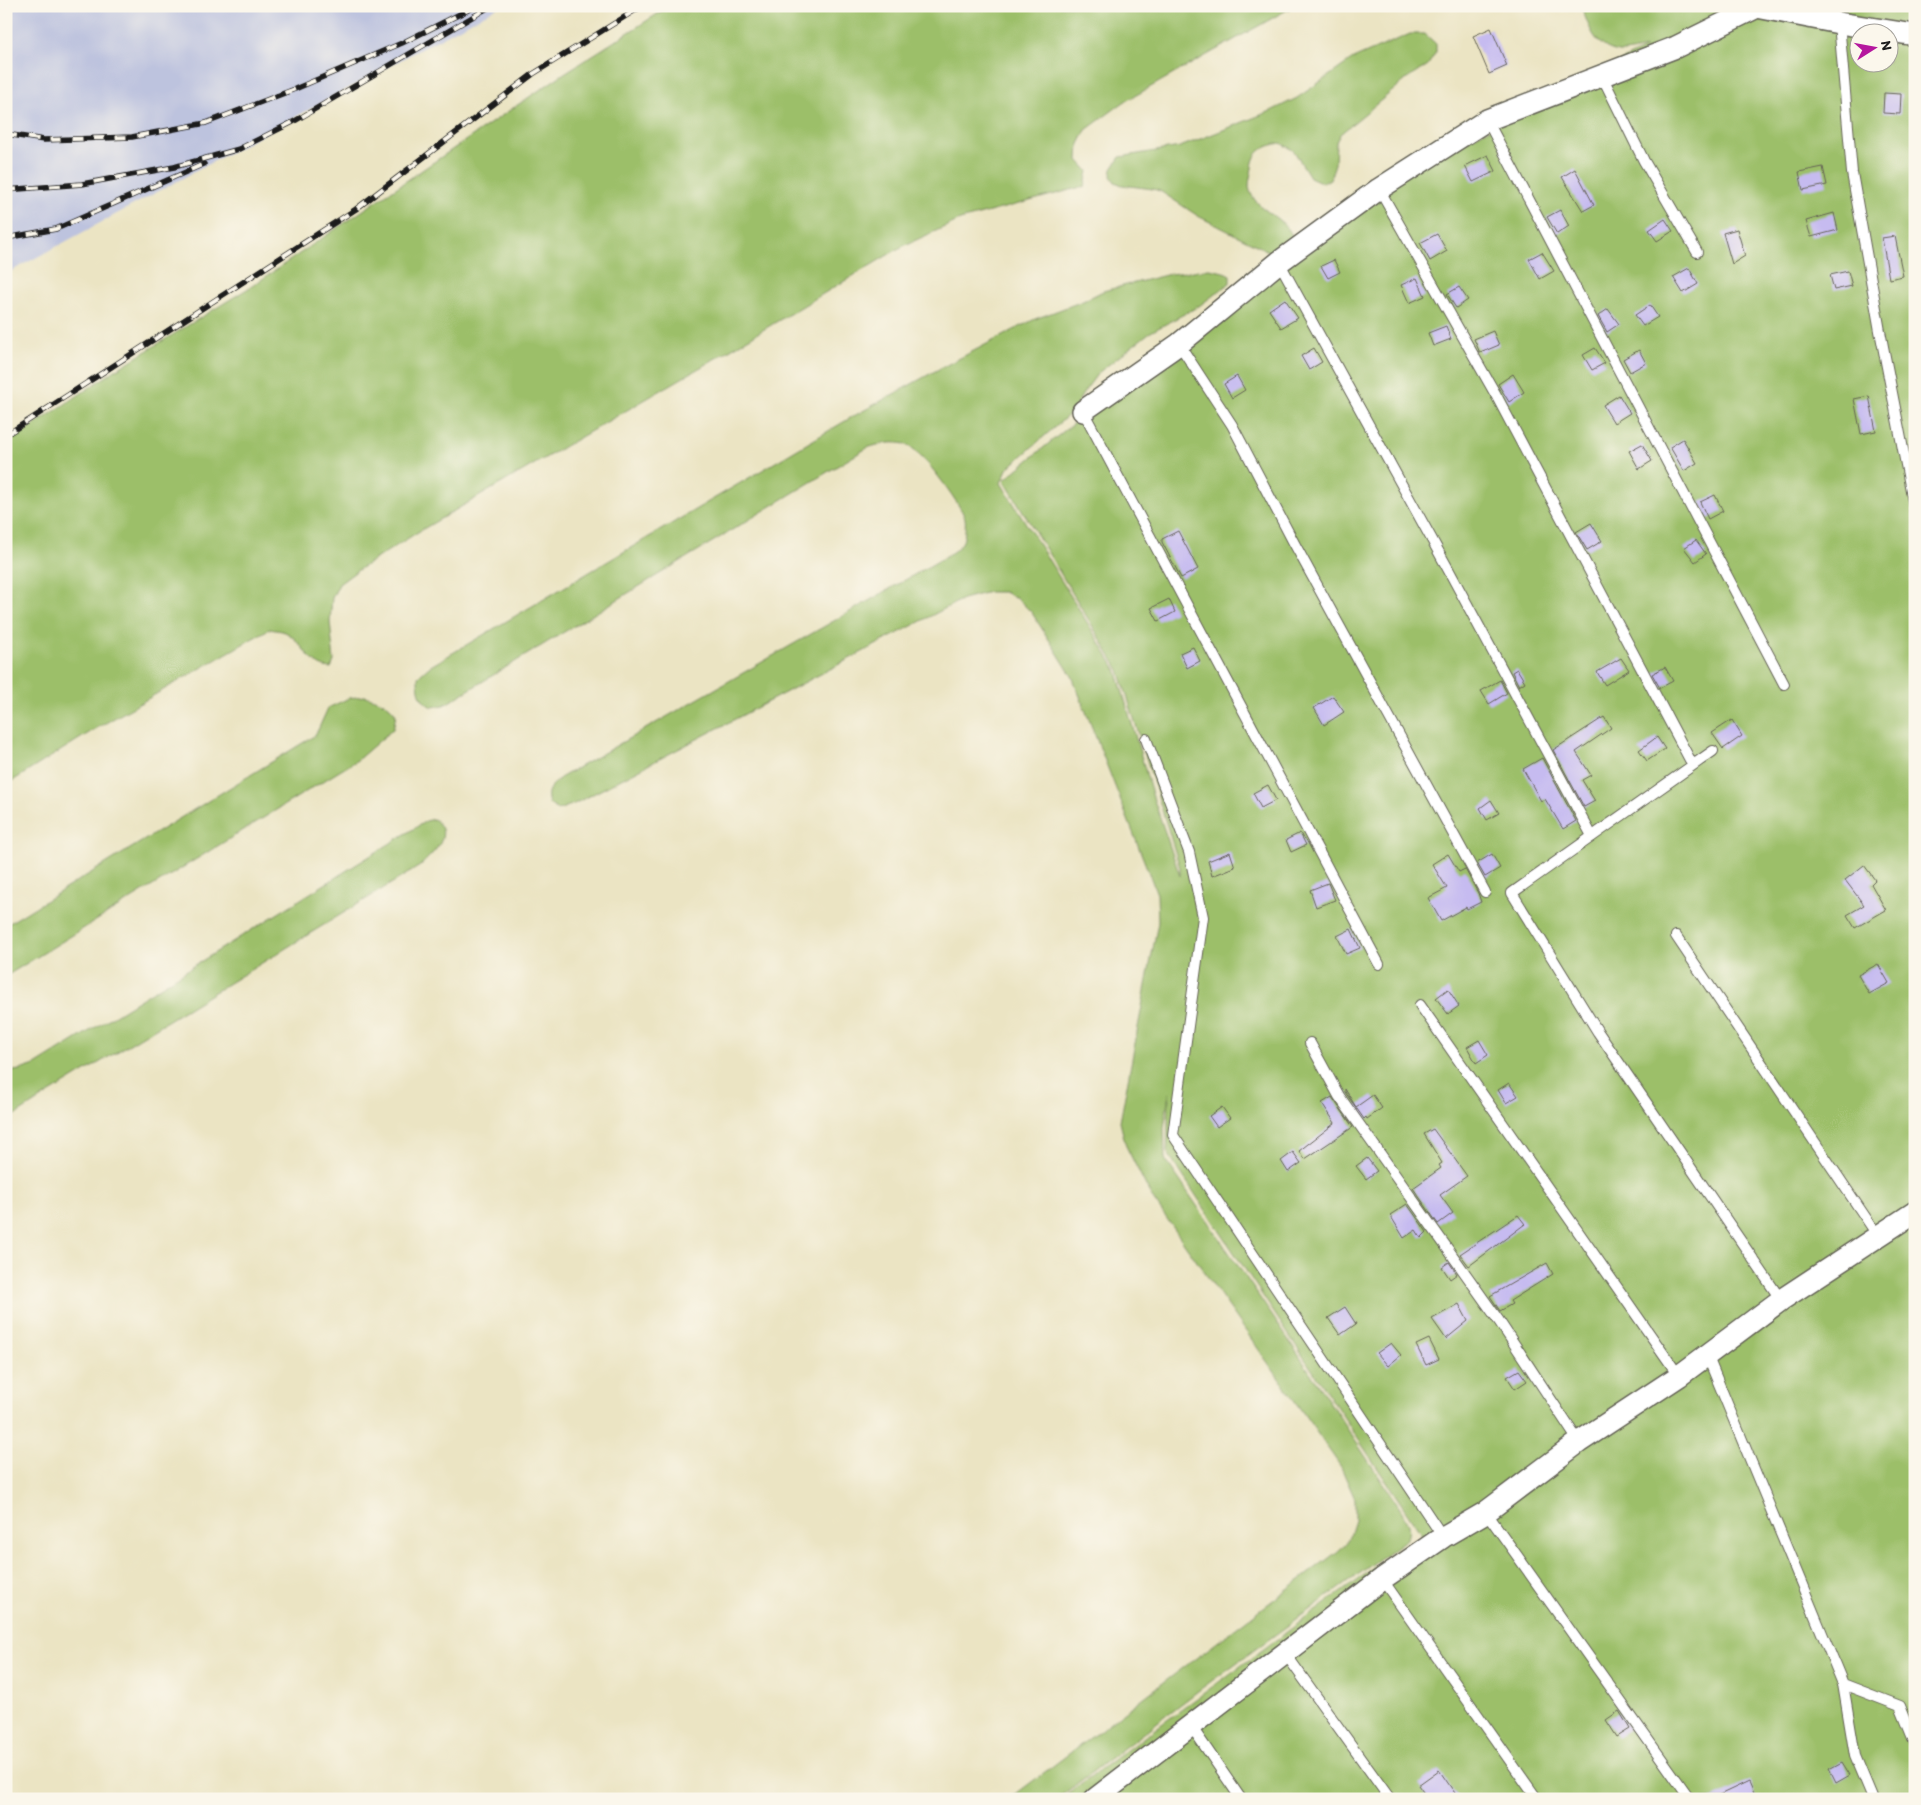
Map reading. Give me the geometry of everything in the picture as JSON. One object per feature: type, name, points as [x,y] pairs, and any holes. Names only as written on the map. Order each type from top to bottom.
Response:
[{"type":"street","points":[[1083,411],[1179,344],[1279,262],[1380,190],[1487,120],[1676,47],[1757,7],[1915,35]]},
{"type":"street","points":[[1094,1799],[1382,1579],[1443,1537],[1486,1512],[1579,1442],[1678,1376],[1781,1300],[1915,1212]]},
{"type":"lane","points":[[1839,23],[1852,173],[1915,511]]},
{"type":"lane","points":[[1602,76],[1644,161],[1698,252]]},
{"type":"lane","points":[[1487,120],[1784,684]]},
{"type":"lane","points":[[1380,190],[1496,395],[1690,760]]},
{"type":"lane","points":[[1279,262],[1592,836]]},
{"type":"lane","points":[[1179,344],[1232,425],[1294,543],[1485,892]]},
{"type":"lane","points":[[1083,411],[1379,964]]},
{"type":"lane","points":[[1146,740],[1189,852],[1203,917],[1173,1135],[1443,1537]]},
{"type":"lane","points":[[1713,751],[1512,892],[1598,1032],[1781,1300]]},
{"type":"lane","points":[[1676,936],[1878,1236]]},
{"type":"lane","points":[[1420,1005],[1678,1376]]},
{"type":"lane","points":[[1310,1044],[1339,1096],[1499,1321],[1579,1442]]},
{"type":"lane","points":[[1707,1355],[1843,1684],[1856,1756],[1873,1799]]},
{"type":"lane","points":[[1486,1512],[1690,1799]]},
{"type":"lane","points":[[1382,1579],[1537,1799]]},
{"type":"lane","points":[[1285,1653],[1390,1799]]},
{"type":"lane","points":[[1843,1684],[1900,1706],[1915,1743]]},
{"type":"lane","points":[[1191,1726],[1241,1799]]},
{"type":"shaded area","points":[[6,6],[500,6],[6,274]]},
{"type":"green space","points":[[670,6],[1294,6],[1124,102],[1086,130],[1079,144],[1078,160],[1088,171],[1085,186],[960,220],[903,246],[701,367],[418,532],[358,570],[339,584],[332,598],[330,622],[334,661],[331,668],[317,663],[291,636],[283,631],[269,629],[97,728],[6,785],[6,444],[117,369],[252,286],[563,74]]},
{"type":"green space","points":[[1581,6],[1871,6],[1915,9],[1915,1799],[1060,1799],[1394,1553],[1424,1538],[1167,1152],[1169,1093],[1164,1128],[1165,1159],[1284,1333],[1401,1510],[1408,1524],[1409,1531],[1407,1539],[1202,1688],[1057,1799],[1009,1799],[1337,1552],[1348,1542],[1355,1520],[1355,1499],[1341,1467],[1151,1196],[1126,1146],[1120,1122],[1158,922],[1157,894],[1072,676],[1032,613],[1017,598],[1004,592],[989,592],[963,599],[574,804],[558,810],[549,804],[549,789],[560,778],[940,560],[959,547],[964,539],[965,530],[965,518],[962,511],[938,476],[920,455],[905,444],[890,443],[867,448],[444,705],[432,707],[424,701],[419,690],[418,677],[429,667],[852,417],[1035,319],[1083,301],[1103,291],[1170,274],[1209,269],[1224,272],[1230,275],[1230,283],[1199,306],[1149,333],[1098,373],[1072,412],[1007,469],[1001,483],[1116,669],[1153,797],[1180,876],[1180,868],[1119,670],[1004,480],[1278,256],[1198,216],[1160,191],[1122,185],[1115,182],[1111,176],[1112,169],[1120,157],[1180,147],[1271,111],[1297,98],[1353,59],[1410,34],[1425,34],[1436,44],[1436,52],[1428,65],[1407,79],[1340,134],[1336,142],[1335,164],[1330,179],[1323,183],[1310,177],[1294,151],[1281,143],[1266,147],[1255,156],[1249,185],[1252,195],[1263,208],[1285,225],[1293,239],[1337,207],[1646,48],[1622,52],[1611,50],[1598,41],[1590,28]]},
{"type":"green space","points":[[365,696],[387,705],[396,715],[393,729],[356,761],[6,976],[6,925],[314,736],[328,708],[349,698]]},
{"type":"green space","points":[[434,819],[440,825],[442,831],[440,844],[420,866],[6,1121],[6,1072],[35,1065],[426,821]]},
{"type":"building","points":[[1491,28],[1507,66],[1489,74],[1473,36]]},
{"type":"building","points":[[1884,93],[1901,94],[1900,114],[1883,113]]},
{"type":"building","points":[[1488,155],[1496,171],[1473,182],[1465,166]]},
{"type":"building","points":[[1823,167],[1827,185],[1803,190],[1799,172]]},
{"type":"building","points":[[1575,169],[1594,205],[1583,211],[1562,177]]},
{"type":"building","points":[[1560,210],[1569,226],[1557,234],[1547,217]]},
{"type":"building","points":[[1834,213],[1838,230],[1811,237],[1806,221]]},
{"type":"building","points":[[1665,219],[1673,231],[1657,241],[1649,230]]},
{"type":"building","points":[[1737,229],[1745,256],[1732,264],[1723,233]]},
{"type":"building","points":[[1437,234],[1447,251],[1430,261],[1420,243]]},
{"type":"building","points":[[1895,236],[1903,276],[1889,279],[1882,238]]},
{"type":"building","points":[[1542,252],[1554,271],[1540,279],[1529,259]]},
{"type":"building","points":[[1334,260],[1340,272],[1328,278],[1321,266]]},
{"type":"building","points":[[1689,268],[1698,284],[1683,293],[1673,277]]},
{"type":"building","points":[[1848,271],[1852,286],[1834,290],[1830,275]]},
{"type":"building","points":[[1417,278],[1425,296],[1409,303],[1401,285]]},
{"type":"building","points":[[1459,287],[1468,300],[1456,308],[1447,294]]},
{"type":"building","points":[[1285,299],[1298,318],[1281,328],[1269,310]]},
{"type":"building","points":[[1650,305],[1658,317],[1643,326],[1635,315]]},
{"type":"building","points":[[1608,309],[1619,324],[1607,332],[1598,316]]},
{"type":"building","points":[[1446,326],[1451,339],[1433,346],[1428,333]]},
{"type":"building","points":[[1493,331],[1499,345],[1480,353],[1474,339]]},
{"type":"building","points":[[1314,348],[1322,362],[1309,370],[1301,356]]},
{"type":"building","points":[[1595,348],[1605,363],[1592,370],[1583,355]]},
{"type":"building","points":[[1639,350],[1646,363],[1630,372],[1623,359]]},
{"type":"building","points":[[1513,374],[1524,392],[1509,402],[1498,384]]},
{"type":"building","points":[[1237,376],[1245,390],[1232,398],[1224,384]]},
{"type":"building","points":[[1619,395],[1630,413],[1614,423],[1603,405]]},
{"type":"building","points":[[1869,396],[1876,431],[1861,434],[1854,399]]},
{"type":"building","points":[[1683,439],[1697,463],[1684,471],[1670,447]]},
{"type":"building","points":[[1642,444],[1652,461],[1639,469],[1629,451]]},
{"type":"building","points":[[1715,495],[1723,511],[1708,519],[1700,502]]},
{"type":"building","points":[[1591,523],[1602,541],[1587,550],[1576,532]]},
{"type":"building","points":[[1178,531],[1198,569],[1181,578],[1162,542],[1162,539]]},
{"type":"building","points":[[1696,540],[1706,554],[1695,562],[1684,548]]},
{"type":"building","points":[[1169,599],[1175,612],[1158,621],[1151,608]]},
{"type":"building","points":[[1193,647],[1200,661],[1187,668],[1180,653]]},
{"type":"building","points":[[1621,658],[1629,670],[1605,685],[1597,672]]},
{"type":"building","points":[[1665,667],[1673,681],[1660,688],[1652,674]]},
{"type":"building","points":[[1517,669],[1525,682],[1519,686],[1512,672]]},
{"type":"building","points":[[1500,680],[1507,693],[1489,704],[1481,691]]},
{"type":"building","points":[[1333,696],[1344,712],[1324,725],[1314,708]]},
{"type":"building","points":[[1604,717],[1611,728],[1576,752],[1591,775],[1582,780],[1595,801],[1584,807],[1553,750]]},
{"type":"building","points":[[1732,720],[1742,736],[1723,749],[1712,733]]},
{"type":"building","points":[[1657,737],[1665,749],[1647,761],[1639,750]]},
{"type":"building","points":[[1542,758],[1576,821],[1563,829],[1545,799],[1541,801],[1523,769]]},
{"type":"building","points":[[1268,785],[1276,800],[1261,808],[1253,793]]},
{"type":"building","points":[[1491,800],[1499,813],[1487,820],[1480,808]]},
{"type":"building","points":[[1300,833],[1306,845],[1291,852],[1286,840]]},
{"type":"building","points":[[1230,852],[1235,867],[1212,876],[1208,861]]},
{"type":"building","points":[[1448,854],[1459,872],[1465,869],[1481,902],[1467,909],[1466,907],[1441,921],[1428,898],[1447,888],[1432,864]]},
{"type":"building","points":[[1492,854],[1500,868],[1485,877],[1477,863]]},
{"type":"building","points":[[1864,865],[1875,880],[1871,884],[1886,910],[1855,928],[1847,915],[1864,905],[1845,880]]},
{"type":"building","points":[[1328,883],[1335,900],[1316,907],[1310,890]]},
{"type":"building","points":[[1351,929],[1360,948],[1346,954],[1337,936]]},
{"type":"building","points":[[1878,964],[1889,983],[1869,994],[1858,975]]},
{"type":"building","points":[[1448,989],[1459,1006],[1448,1014],[1436,998]]},
{"type":"building","points":[[1479,1040],[1488,1055],[1476,1063],[1467,1047]]},
{"type":"building","points":[[1509,1083],[1518,1096],[1506,1103],[1498,1090]]},
{"type":"building","points":[[1345,1089],[1356,1107],[1373,1095],[1382,1108],[1367,1119],[1366,1117],[1364,1119],[1345,1092]]},
{"type":"building","points":[[1332,1097],[1353,1127],[1305,1159],[1299,1151],[1335,1123],[1322,1103]]},
{"type":"building","points":[[1222,1107],[1230,1118],[1217,1127],[1209,1116]]},
{"type":"building","points":[[1433,1129],[1467,1176],[1440,1195],[1453,1213],[1438,1224],[1413,1188],[1441,1168],[1439,1165],[1442,1163],[1424,1134]]},
{"type":"building","points":[[1293,1152],[1301,1163],[1288,1172],[1281,1161]]},
{"type":"building","points":[[1367,1158],[1377,1171],[1366,1179],[1356,1166]]},
{"type":"building","points":[[1407,1204],[1427,1232],[1421,1238],[1416,1230],[1404,1238],[1390,1215]]},
{"type":"building","points":[[1518,1215],[1525,1224],[1469,1266],[1460,1254]]},
{"type":"building","points":[[1449,1262],[1457,1274],[1450,1279],[1442,1267]]},
{"type":"building","points":[[1547,1263],[1553,1274],[1510,1301],[1512,1304],[1500,1311],[1490,1296]]},
{"type":"building","points":[[1459,1304],[1468,1321],[1446,1339],[1432,1319]]},
{"type":"building","points":[[1345,1307],[1356,1324],[1340,1335],[1328,1318]]},
{"type":"building","points":[[1429,1339],[1439,1359],[1426,1365],[1416,1345]]},
{"type":"building","points":[[1391,1343],[1401,1355],[1388,1366],[1377,1353]]},
{"type":"building","points":[[1519,1370],[1527,1381],[1515,1389],[1507,1377]]},
{"type":"building","points":[[1619,1711],[1630,1729],[1617,1737],[1606,1720]]},
{"type":"building","points":[[1842,1762],[1850,1775],[1836,1783],[1829,1769]]},
{"type":"building","points":[[1439,1770],[1459,1799],[1428,1799],[1418,1785]]},
{"type":"building","points":[[1749,1781],[1757,1799],[1711,1799]]},
{"type":"railway","points":[[6,134],[44,140],[132,137],[206,123],[295,89],[402,43],[476,6]]},
{"type":"railway","points":[[6,190],[82,184],[174,167],[239,149],[293,122],[491,6]]},
{"type":"railway","points":[[6,435],[356,209],[533,74],[642,6]]},
{"type":"railway","points":[[6,238],[56,229],[204,164]]}]
